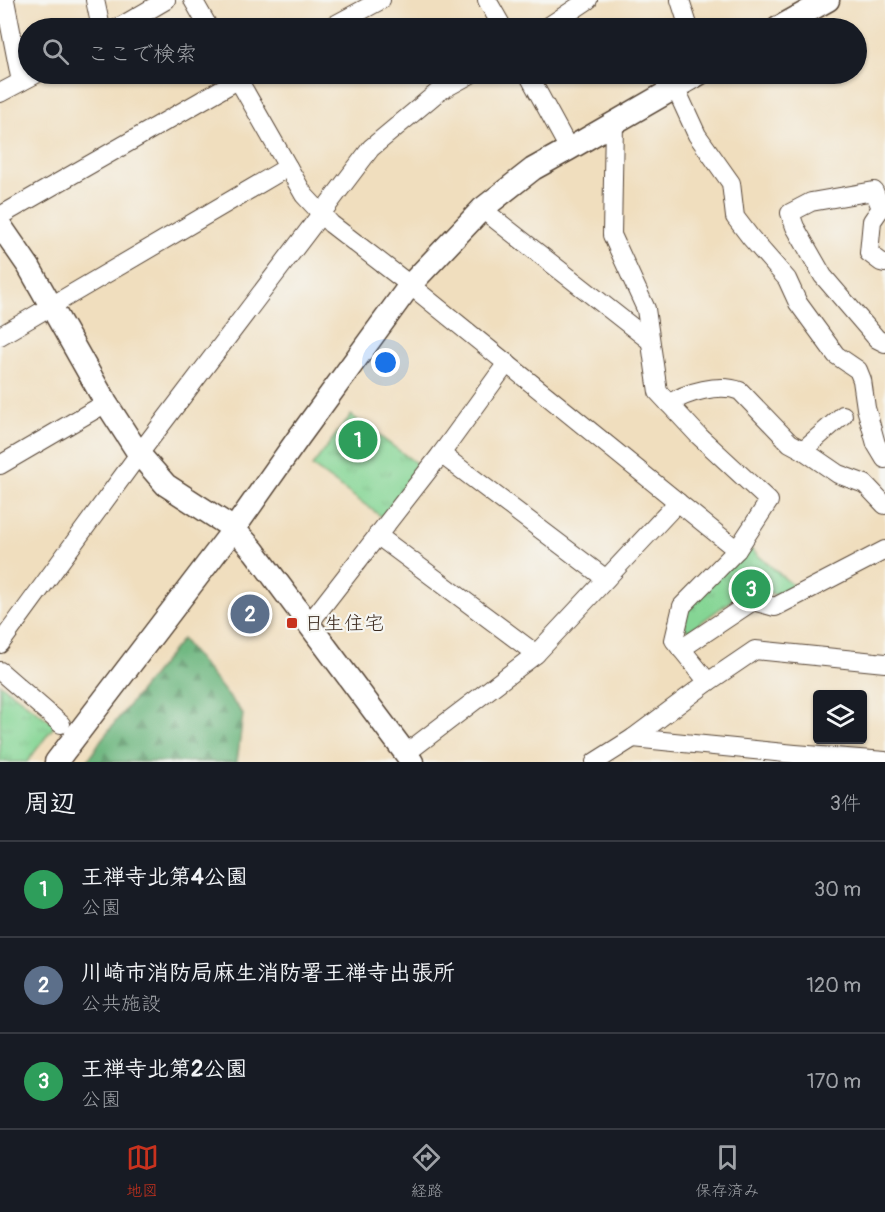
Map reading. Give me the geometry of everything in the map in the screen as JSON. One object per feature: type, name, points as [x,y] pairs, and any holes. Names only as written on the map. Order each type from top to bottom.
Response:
[{"type":"street","points":[[5,0],[18,44]]},
{"type":"street","points":[[95,0],[99,18]]},
{"type":"street","points":[[135,18],[166,0]]},
{"type":"street","points":[[193,0],[203,18]]},
{"type":"street","points":[[348,18],[381,0]]},
{"type":"street","points":[[487,0],[497,18]]},
{"type":"street","points":[[561,18],[588,0]]},
{"type":"street","points":[[680,0],[686,18]]},
{"type":"street","points":[[796,18],[828,0]]},
{"type":"street","points":[[0,93],[18,83]]},
{"type":"street","points":[[0,216],[225,84]]},
{"type":"street","points":[[245,84],[304,195],[331,224],[507,363],[736,550]]},
{"type":"street","points":[[0,644],[139,454],[371,148],[438,92],[453,84]]},
{"type":"street","points":[[533,84],[569,149]]},
{"type":"street","points":[[56,762],[234,529],[410,285],[482,209],[533,169],[681,84]]},
{"type":"street","points":[[675,87],[697,135],[730,183],[735,216],[787,279],[798,303],[836,355],[858,370],[876,444],[885,459]]},
{"type":"street","points":[[614,122],[612,235],[646,309],[658,393],[699,436],[769,501],[736,550],[682,606],[674,640],[708,682]]},
{"type":"street","points":[[0,336],[288,167]]},
{"type":"street","points":[[885,263],[869,253],[872,221],[883,206],[874,191],[811,202],[790,213],[795,227],[823,276],[876,339],[885,343]]},
{"type":"street","points":[[482,209],[651,341]]},
{"type":"street","points":[[0,225],[30,267],[106,403],[139,454],[166,485],[234,529],[254,551],[408,758],[536,654],[678,502]]},
{"type":"street","points":[[308,625],[441,454],[507,363]]},
{"type":"street","points":[[669,404],[693,392],[732,388],[740,391],[790,443],[838,474],[865,484],[885,505]]},
{"type":"street","points":[[0,465],[106,403]]},
{"type":"street","points":[[803,450],[843,416]]},
{"type":"street","points":[[441,454],[606,579]]},
{"type":"street","points":[[377,535],[536,654]]},
{"type":"street","points":[[681,649],[753,600],[775,606],[885,550]]},
{"type":"street","points":[[595,762],[633,738],[755,650],[885,663]]},
{"type":"street","points":[[0,671],[61,724]]},
{"type":"street","points":[[633,738],[885,761]]},
{"type":"green space","points":[[351,415],[421,467],[382,517],[312,466]]},
{"type":"green space","points":[[747,546],[796,588],[780,597],[763,590],[743,592],[689,631],[685,628],[685,610]]},
{"type":"green space","points":[[182,639],[243,714],[237,762],[87,762],[101,740]]},
{"type":"green space","points":[[0,684],[55,725],[27,762],[0,762]]},
{"type":"place","name":"王禅寺北第4公園","points":[[358,440]]},
{"type":"place","name":"王禅寺北第2公園","points":[[751,589]]},
{"type":"place","name":"川崎市消防局麻生消防署王禅寺出張所","points":[[250,614]]},
{"type":"place","name":"日生住宅","points":[[292,623]]}]
